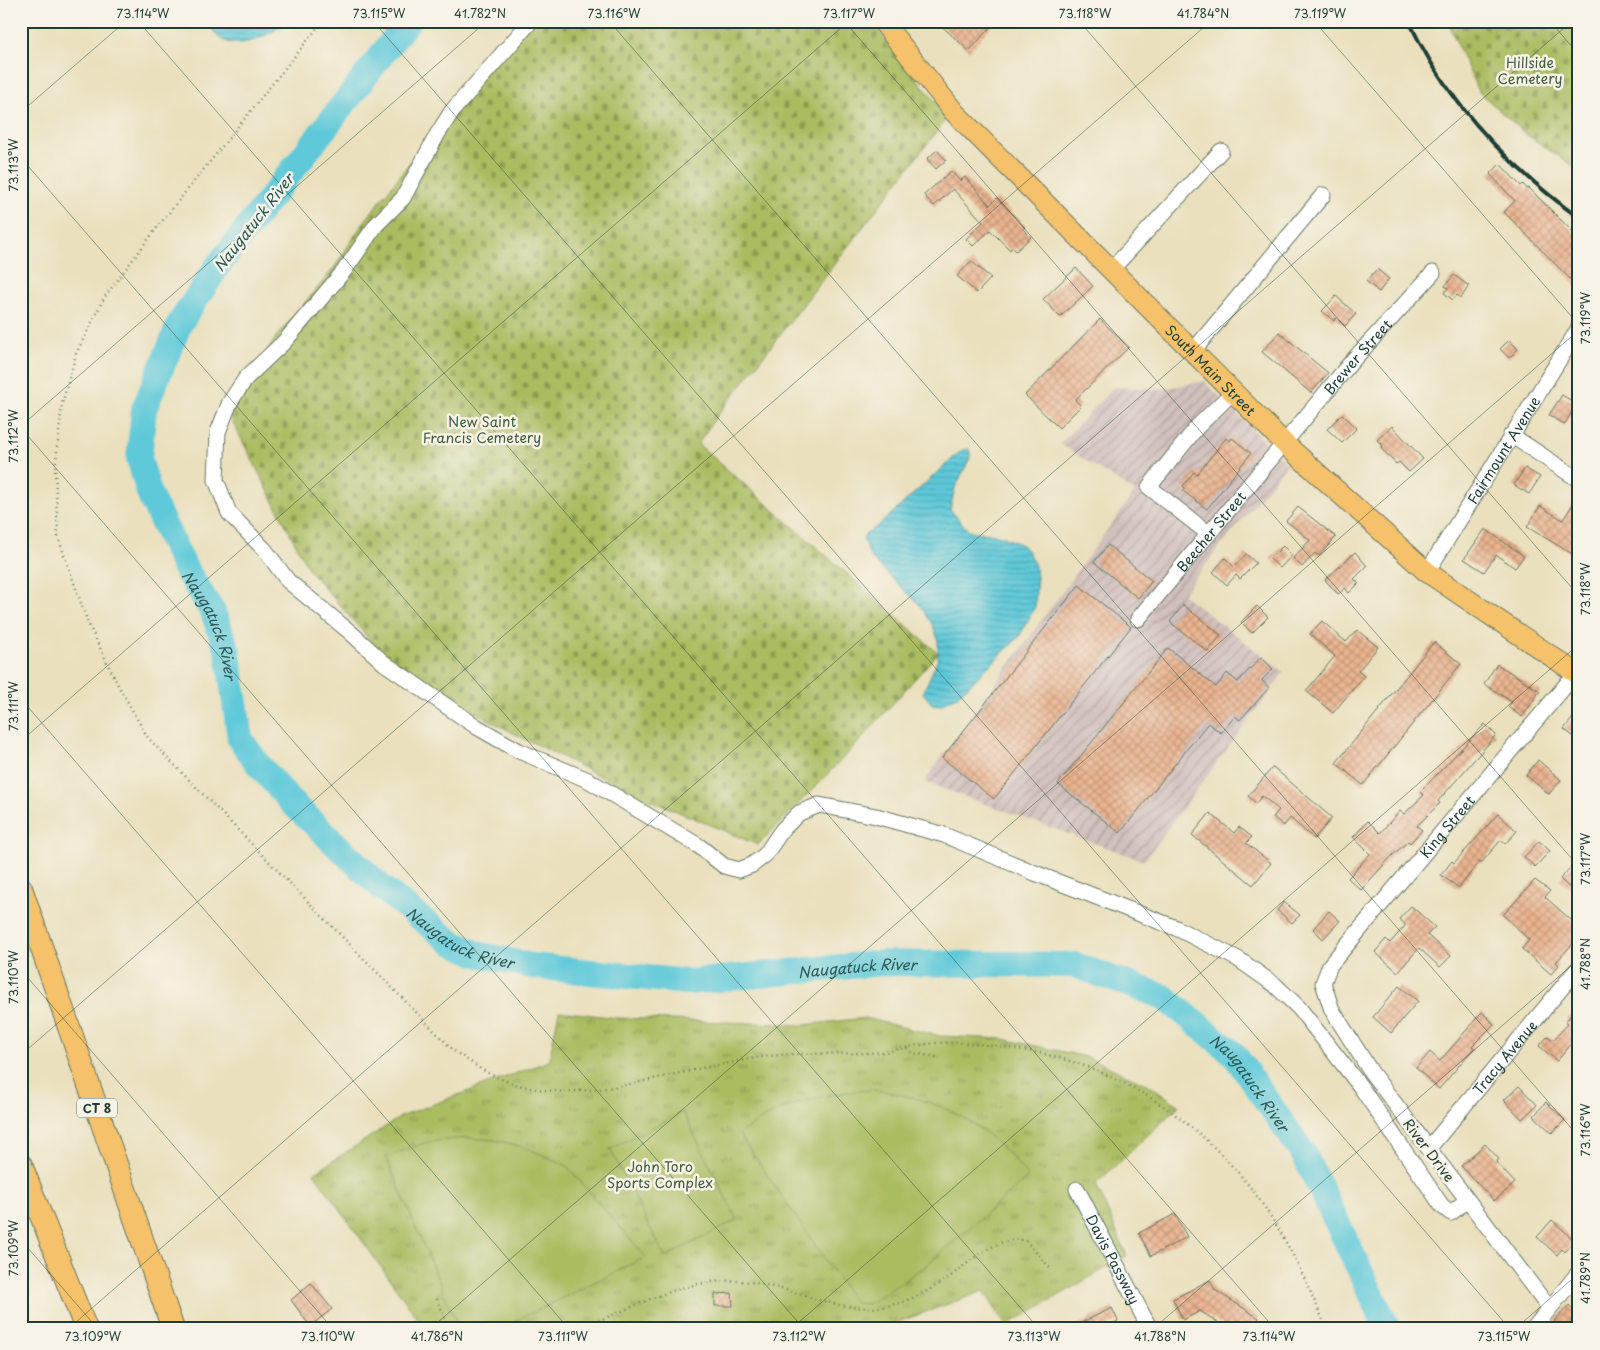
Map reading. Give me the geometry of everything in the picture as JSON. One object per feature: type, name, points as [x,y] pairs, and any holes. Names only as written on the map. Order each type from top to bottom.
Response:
[{"type":"highway","name":"CT 8","points":[[21,888],[173,1329]]},
{"type":"highway","points":[[21,1165],[86,1329]]},
{"type":"main road","name":"South Main Street","points":[[882,21],[955,112],[1194,350],[1285,444],[1427,572],[1577,674]]},
{"type":"street","points":[[531,21],[496,58],[452,111],[403,198],[376,225],[344,271],[285,341],[246,378],[230,402],[218,432],[216,480],[229,513],[265,550],[288,581],[350,632],[384,664],[477,727],[518,751],[588,780],[699,846],[724,866],[739,870],[752,865],[765,855],[782,830],[800,813],[819,805],[876,816],[944,835],[1176,928],[1238,959],[1275,985],[1305,1016],[1360,1086],[1442,1206],[1451,1213],[1467,1200]]},
{"type":"street","points":[[1112,269],[1221,151]]},
{"type":"street","points":[[1194,350],[1323,195]]},
{"type":"street","name":"Brewer Street","points":[[1285,444],[1353,360],[1433,273]]},
{"type":"street","name":"Fairmount Avenue","points":[[1427,572],[1579,328]]},
{"type":"street","points":[[1209,534],[1149,487],[1198,426],[1234,391]]},
{"type":"street","points":[[1511,435],[1579,480]]},
{"type":"street","name":"Beecher Street","points":[[1138,619],[1285,444]]},
{"type":"street","name":"King Street","points":[[1323,983],[1330,965],[1577,674]]},
{"type":"street","name":"Tracy Avenue","points":[[1429,1148],[1579,968]]},
{"type":"street","name":"River Drive","points":[[1323,983],[1332,1010],[1371,1072],[1549,1308]]},
{"type":"street","name":"Davis Passway","points":[[1077,1189],[1150,1329]]},
{"type":"street","points":[[1538,1327],[1549,1308],[1579,1272]]},
{"type":"path","points":[[324,21],[159,225],[104,298],[76,354],[62,404],[55,470],[58,537],[88,623],[148,738],[454,1051],[489,1074],[532,1088],[565,1093],[623,1087],[710,1066],[768,1056],[887,1052],[926,1044],[984,1044],[1039,1052],[1082,1064],[1126,1083],[1170,1109],[1197,1131],[1254,1192],[1283,1236],[1327,1329]]},
{"type":"path","points":[[908,1048],[912,1053],[937,1057]]},
{"type":"path","points":[[575,1329],[702,1282],[736,1281],[766,1284],[866,1310],[894,1305],[934,1288],[994,1245],[1012,1238],[1025,1240],[1052,1270]]},
{"type":"path","points":[[437,1299],[449,1329]]},
{"type":"shaded area","points":[[1204,381],[1287,464],[1182,594],[1284,672],[1144,861],[924,782],[1135,492],[1060,444],[1114,387],[1163,389]]},
{"type":"green space","name":"New Saint Francis Cemetery","points":[[534,21],[870,21],[948,117],[711,424],[698,444],[938,653],[855,746],[758,845],[636,794],[511,732],[431,688],[383,655],[309,570],[229,415],[276,337],[334,268],[361,226],[451,109]]},
{"type":"green space","name":"Hillside Cemetery","points":[[1447,21],[1579,21],[1579,170],[1527,135],[1478,91]]},
{"type":"green space","name":"John Toro Sports Complex","points":[[559,1011],[618,1018],[803,1025],[865,1018],[940,1036],[1003,1039],[1087,1057],[1153,1087],[1179,1106],[1096,1184],[1127,1256],[1006,1326],[984,1291],[879,1329],[777,1329],[703,1324],[680,1329],[425,1329],[314,1173],[402,1116],[549,1061]]},
{"type":"green space","points":[[871,1090],[918,1099],[960,1116],[996,1141],[1028,1177],[923,1268],[868,1304],[855,1303],[739,1134],[770,1115],[802,1102],[835,1094]]},
{"type":"green space","points":[[683,1112],[737,1220],[665,1257],[610,1149]]},
{"type":"green space","points":[[465,1138],[495,1140],[524,1147],[566,1165],[646,1257],[501,1328],[459,1329],[386,1157],[427,1142]]},
{"type":"water","points":[[207,21],[287,21],[274,31],[258,39],[249,42],[233,43],[222,40]]},
{"type":"water","points":[[969,449],[971,456],[955,488],[950,509],[965,527],[971,531],[1002,536],[1022,545],[1027,550],[1034,563],[1037,576],[1035,607],[1019,637],[959,695],[940,705],[932,704],[923,693],[938,659],[938,639],[932,624],[919,604],[871,558],[863,539],[866,533],[877,527],[962,450]]},
{"type":"building","points":[[936,21],[996,21],[969,51]]},
{"type":"building","points":[[937,150],[946,160],[936,169],[927,159]]},
{"type":"building","points":[[1500,164],[1521,186],[1523,184],[1527,189],[1529,188],[1579,238],[1579,288],[1504,212],[1515,201],[1490,174]]},
{"type":"building","points":[[951,171],[960,181],[965,177],[990,205],[997,198],[1025,227],[1023,229],[1031,237],[1016,251],[1012,247],[1010,250],[990,230],[973,246],[966,239],[983,222],[953,189],[934,206],[924,195]]},
{"type":"building","points":[[971,261],[991,278],[977,293],[957,276]]},
{"type":"building","points":[[1076,268],[1093,286],[1060,317],[1043,299]]},
{"type":"building","points":[[1377,269],[1389,279],[1379,292],[1366,281]]},
{"type":"building","points":[[1454,275],[1469,286],[1461,298],[1457,295],[1453,300],[1444,293],[1448,288],[1445,286]]},
{"type":"building","points":[[1336,296],[1356,314],[1345,326],[1336,318],[1334,321],[1322,311]]},
{"type":"building","points":[[1100,319],[1129,347],[1075,400],[1081,406],[1059,428],[1025,395]]},
{"type":"building","points":[[1279,332],[1328,373],[1311,393],[1262,352]]},
{"type":"building","points":[[1509,340],[1518,349],[1509,358],[1500,349]]},
{"type":"building","points":[[1562,395],[1577,404],[1564,425],[1549,415]]},
{"type":"building","points":[[1342,414],[1357,428],[1342,443],[1327,429]]},
{"type":"building","points":[[1392,426],[1423,459],[1409,472],[1399,462],[1396,464],[1381,448],[1383,446],[1377,440]]},
{"type":"building","points":[[1226,438],[1230,441],[1232,438],[1251,453],[1207,509],[1183,491],[1185,488],[1183,486],[1194,472],[1197,474]]},
{"type":"building","points":[[1525,468],[1540,477],[1529,494],[1514,485]]},
{"type":"building","points":[[1579,494],[1579,548],[1574,555],[1527,527],[1540,506],[1563,520]]},
{"type":"building","points":[[1298,507],[1336,537],[1319,556],[1315,553],[1302,567],[1293,558],[1310,540],[1286,521]]},
{"type":"building","points":[[1485,529],[1524,556],[1515,568],[1496,555],[1484,572],[1464,559]]},
{"type":"building","points":[[1108,545],[1152,581],[1138,598],[1094,562]]},
{"type":"building","points":[[1283,546],[1292,555],[1280,568],[1270,559]]},
{"type":"building","points":[[1355,552],[1367,566],[1354,579],[1359,583],[1349,593],[1345,588],[1338,594],[1325,580]]},
{"type":"building","points":[[1246,554],[1256,563],[1240,579],[1236,575],[1227,585],[1213,572],[1225,558],[1234,567]]},
{"type":"building","points":[[1079,585],[1131,627],[994,799],[942,758]]},
{"type":"building","points":[[1183,605],[1221,635],[1208,652],[1170,622]]},
{"type":"building","points":[[1257,606],[1268,617],[1252,633],[1241,622]]},
{"type":"building","points":[[1322,621],[1346,642],[1357,630],[1378,647],[1358,671],[1364,676],[1333,713],[1306,691],[1335,656],[1310,634]]},
{"type":"building","points":[[1434,642],[1461,664],[1363,785],[1336,763]]},
{"type":"building","points":[[1168,648],[1216,687],[1227,673],[1238,682],[1261,657],[1273,669],[1262,680],[1269,688],[1240,720],[1235,716],[1221,733],[1208,723],[1120,833],[1058,784]]},
{"type":"building","points":[[1497,664],[1540,691],[1522,717],[1508,707],[1512,702],[1484,684]]},
{"type":"building","points":[[1579,710],[1579,741],[1564,729]]},
{"type":"building","points":[[1485,724],[1496,735],[1438,801],[1440,803],[1417,826],[1422,830],[1410,843],[1408,841],[1390,858],[1361,890],[1348,878],[1370,854],[1353,837],[1368,821],[1380,833],[1400,811],[1404,814],[1424,795],[1420,792]]},
{"type":"building","points":[[1538,760],[1561,780],[1549,794],[1526,775]]},
{"type":"building","points":[[1273,767],[1332,818],[1314,839],[1290,818],[1284,826],[1273,817],[1279,810],[1262,796],[1256,803],[1248,796]]},
{"type":"building","points":[[1210,813],[1234,833],[1239,827],[1252,837],[1246,843],[1271,863],[1253,885],[1192,835]]},
{"type":"building","points":[[1498,814],[1517,831],[1505,844],[1501,840],[1481,863],[1479,862],[1459,888],[1441,875],[1452,861],[1454,863]]},
{"type":"building","points":[[1539,841],[1550,851],[1535,867],[1524,857]]},
{"type":"building","points":[[1579,858],[1579,883],[1572,890],[1560,879]]},
{"type":"building","points":[[1535,880],[1550,891],[1545,897],[1579,927],[1579,937],[1556,962],[1559,965],[1551,974],[1522,949],[1529,940],[1503,915]]},
{"type":"building","points":[[1284,902],[1300,915],[1292,923],[1277,910]]},
{"type":"building","points":[[1411,906],[1435,927],[1427,935],[1451,956],[1440,967],[1419,948],[1398,972],[1375,952],[1386,939],[1390,943],[1405,926],[1399,919]]},
{"type":"building","points":[[1329,911],[1340,921],[1323,939],[1313,929]]},
{"type":"building","points":[[1399,986],[1418,1001],[1391,1033],[1373,1017]]},
{"type":"building","points":[[1579,1005],[1579,1035],[1557,1061],[1539,1046],[1548,1036],[1553,1040],[1568,1024],[1565,1022]]},
{"type":"building","points":[[1482,1012],[1494,1024],[1472,1046],[1474,1048],[1439,1089],[1416,1068],[1430,1052],[1440,1061]]},
{"type":"building","points":[[1519,1086],[1537,1105],[1522,1119],[1504,1100]]},
{"type":"building","points":[[1546,1102],[1565,1120],[1552,1133],[1534,1116]]},
{"type":"building","points":[[1485,1144],[1499,1159],[1496,1162],[1515,1183],[1494,1201],[1461,1166]]},
{"type":"building","points":[[1175,1214],[1187,1237],[1151,1256],[1139,1233]]},
{"type":"building","points":[[1552,1220],[1575,1241],[1565,1252],[1562,1249],[1557,1255],[1537,1237]]},
{"type":"building","points":[[1210,1280],[1215,1290],[1259,1318],[1252,1329],[1228,1329],[1200,1311],[1183,1320],[1173,1299]]},
{"type":"building","points":[[311,1283],[332,1309],[310,1326],[291,1300]]},
{"type":"building","points":[[732,1293],[733,1306],[715,1306],[715,1294]]},
{"type":"building","points":[[1569,1305],[1579,1315],[1579,1329],[1562,1329],[1554,1321]]},
{"type":"building","points":[[1112,1308],[1118,1321],[1102,1329],[1068,1329]]},
{"type":"waterway","name":"Naugatuck River","points":[[408,21],[217,267],[180,323],[144,409],[139,458],[150,496],[186,570],[213,612],[228,652],[240,739],[258,764],[290,801],[382,888],[451,942],[477,954],[532,966],[687,982],[882,963],[1075,965],[1164,997],[1234,1054],[1305,1156],[1388,1329]]},
{"type":"railway","points":[[1409,21],[1441,79],[1481,130],[1528,177],[1579,218]]}]
